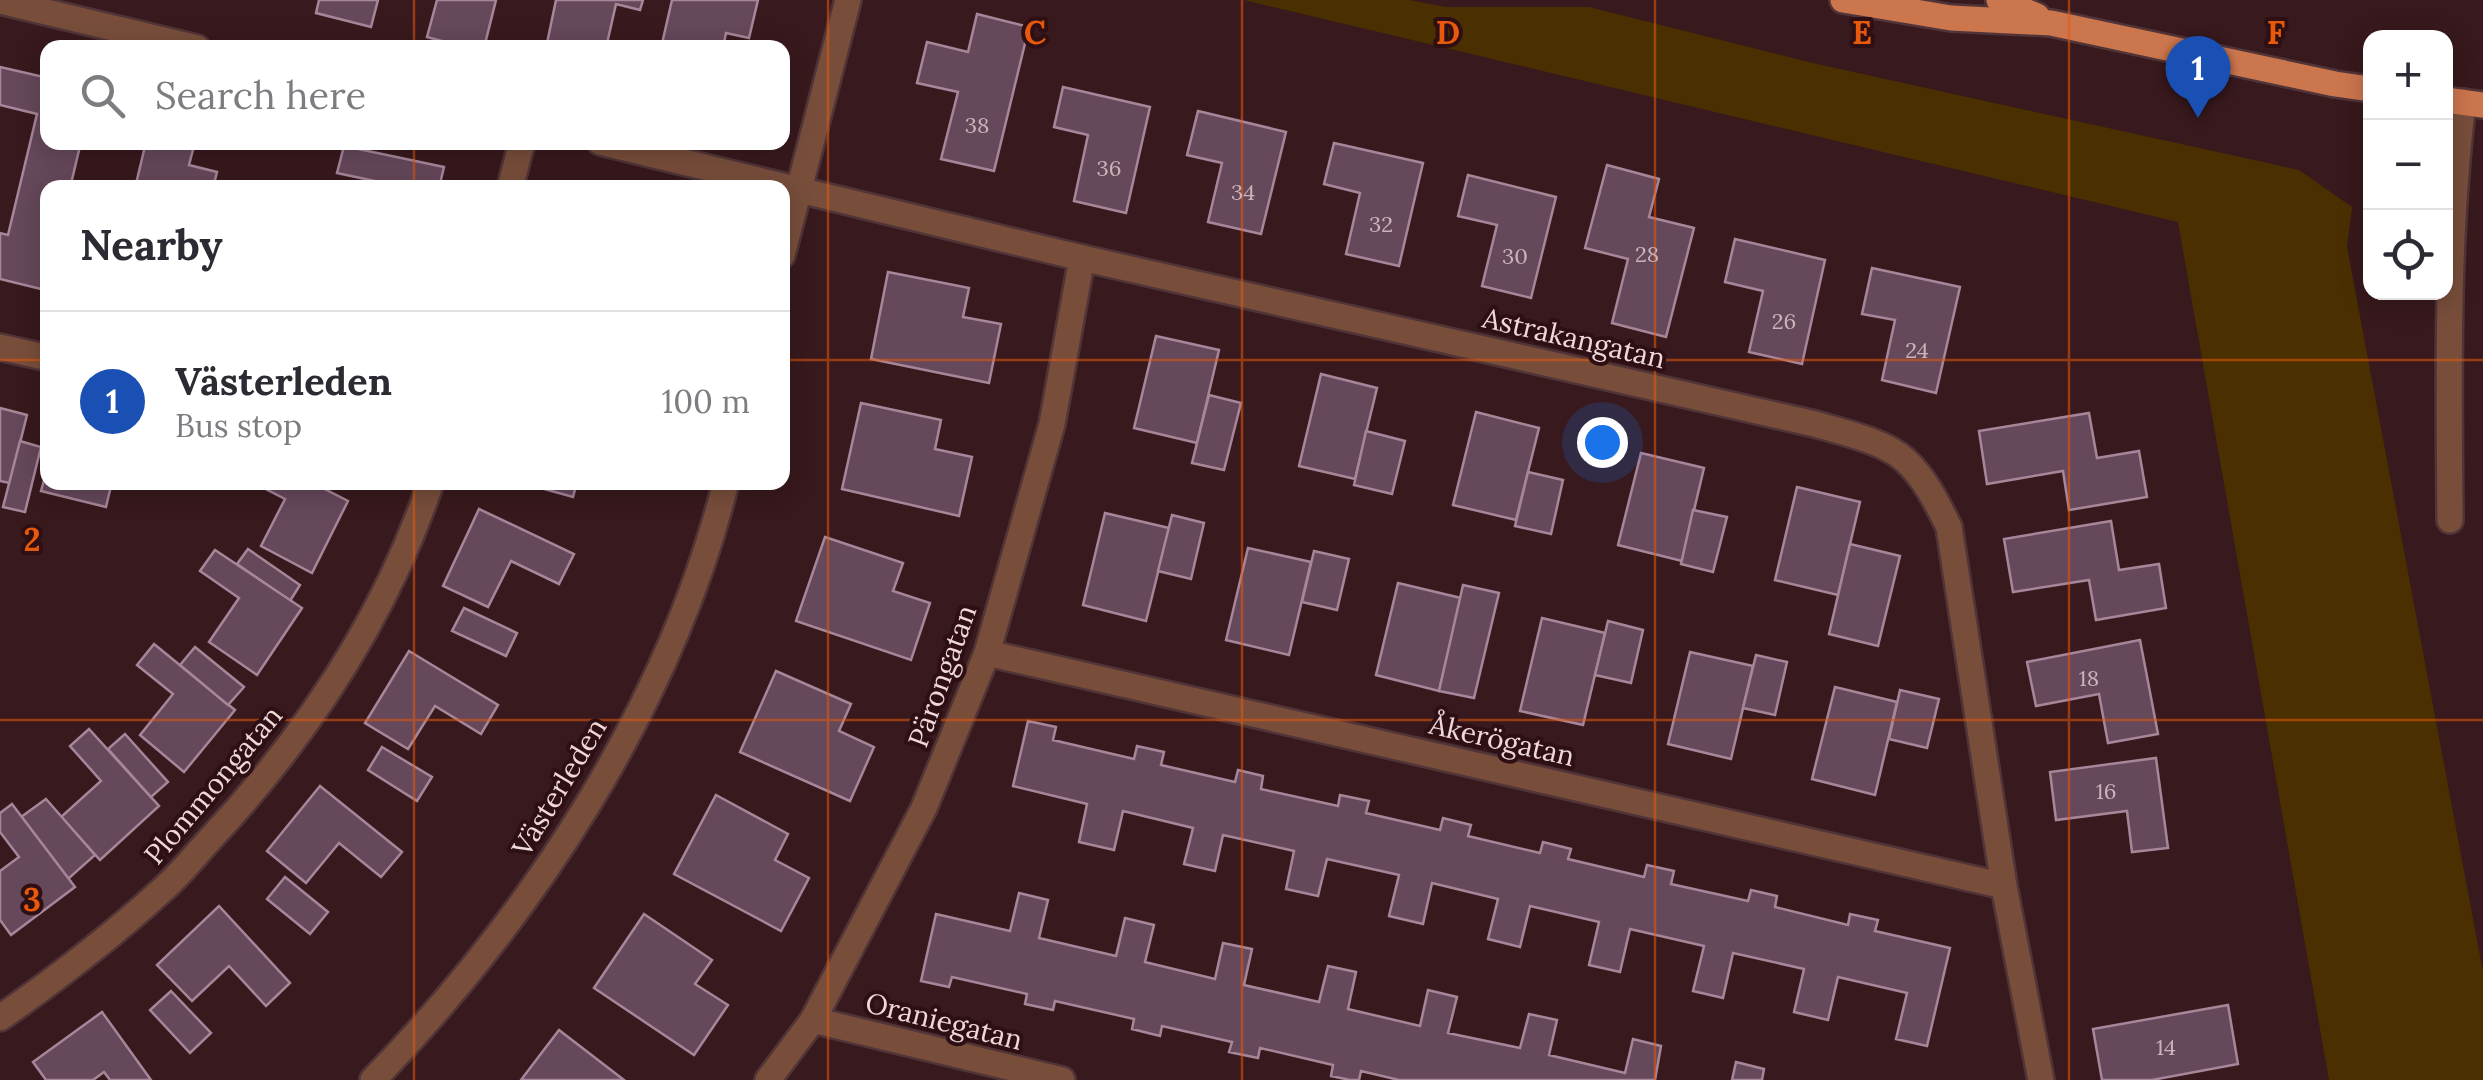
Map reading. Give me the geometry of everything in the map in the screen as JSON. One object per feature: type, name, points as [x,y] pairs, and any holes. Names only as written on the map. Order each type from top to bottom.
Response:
[{"type":"main road","points":[[1843,0],[1951,18],[2050,22],[2363,88]]},
{"type":"main road","points":[[2000,0],[2050,22]]},
{"type":"street","points":[[790,224],[848,0]]},
{"type":"street","points":[[0,1],[163,40]]},
{"type":"street","points":[[2450,520],[2448,312],[2454,175],[2464,102]]},
{"type":"street","points":[[512,180],[520,150]]},
{"type":"street","name":"Astrakangatan","points":[[633,150],[758,180]]},
{"type":"street","name":"Astrakangatan","points":[[790,188],[1815,424],[1862,438],[1903,458],[1929,488],[1949,527],[2004,886],[2041,1080]]},
{"type":"street","name":"Pärongatan","points":[[768,1080],[813,1020],[924,808],[987,653],[1052,424],[1082,258]]},
{"type":"street","points":[[0,347],[40,356]]},
{"type":"street","name":"Plommongatan","points":[[0,1018],[164,890],[253,793],[322,700],[377,611],[417,524],[428,490]]},
{"type":"street","name":"Västerleden","points":[[372,1080],[414,1038],[488,948],[552,862],[603,777],[650,689],[687,606],[724,490]]},
{"type":"street","name":"Åkerögatan","points":[[987,653],[2004,886]]},
{"type":"street","name":"Oraniegatan","points":[[813,1020],[1062,1080]]},
{"type":"shaded area","points":[[1244,0],[1409,0],[1446,7],[1589,7],[1817,64],[2299,170],[2352,207],[2347,247],[2483,972],[2483,1080],[2329,1080],[2178,222]]},
{"type":"building","points":[[319,0],[378,0],[371,27],[316,13]]},
{"type":"building","points":[[437,0],[496,0],[486,40],[427,37]]},
{"type":"building","points":[[556,0],[643,0],[640,10],[616,4],[608,40],[548,40]]},
{"type":"building","points":[[672,0],[758,0],[749,38],[726,33],[725,40],[663,40]]},
{"type":"building","points":[[977,14],[1029,27],[994,171],[941,159],[958,92],[917,83],[927,42],[968,52]]},
{"type":"building","points":[[0,67],[40,76],[40,150],[79,150],[72,180],[40,180],[40,289],[0,279],[0,233],[8,235],[37,114],[0,105]]},
{"type":"building","points":[[1063,87],[1150,107],[1126,213],[1074,201],[1088,135],[1054,127]]},
{"type":"building","points":[[1198,111],[1286,132],[1261,234],[1208,222],[1222,163],[1187,155]]},
{"type":"building","points":[[1334,143],[1423,163],[1399,266],[1346,254],[1360,193],[1324,184]]},
{"type":"building","points":[[144,150],[193,150],[189,165],[217,172],[215,180],[137,180]]},
{"type":"building","points":[[343,150],[363,150],[444,167],[441,180],[370,180],[337,173]]},
{"type":"building","points":[[1607,165],[1659,179],[1649,217],[1694,228],[1666,337],[1612,323],[1628,259],[1585,248]]},
{"type":"building","points":[[1468,175],[1556,197],[1531,298],[1482,286],[1497,225],[1458,216]]},
{"type":"building","points":[[1735,239],[1825,260],[1802,364],[1749,352],[1763,291],[1725,282]]},
{"type":"building","points":[[1872,268],[1960,287],[1936,393],[1882,380],[1895,320],[1862,314]]},
{"type":"building","points":[[888,272],[969,288],[963,317],[1001,324],[989,383],[871,359]]},
{"type":"building","points":[[1156,336],[1219,350],[1197,443],[1134,428]]},
{"type":"building","points":[[1321,374],[1377,388],[1355,479],[1299,466]]},
{"type":"building","points":[[1209,395],[1241,403],[1224,470],[1192,463]]},
{"type":"building","points":[[861,403],[941,420],[935,449],[972,457],[959,516],[842,489]]},
{"type":"building","points":[[0,408],[27,415],[10,483],[0,481]]},
{"type":"building","points":[[1476,412],[1539,428],[1516,520],[1453,505]]},
{"type":"building","points":[[2089,413],[2097,458],[2139,451],[2147,497],[2069,510],[2063,471],[1987,484],[1979,431]]},
{"type":"building","points":[[1366,431],[1405,441],[1392,494],[1354,485]]},
{"type":"building","points":[[20,441],[40,447],[25,512],[3,507]]},
{"type":"building","points":[[1641,453],[1704,468],[1682,561],[1618,545]]},
{"type":"building","points":[[1528,472],[1563,480],[1551,534],[1515,526]]},
{"type":"building","points":[[1797,487],[1860,502],[1838,595],[1775,580]]},
{"type":"building","points":[[41,490],[110,490],[106,507]]},
{"type":"building","points":[[268,490],[327,490],[348,501],[312,573],[261,546],[285,499]]},
{"type":"building","points":[[548,490],[575,490],[573,497]]},
{"type":"building","points":[[479,509],[574,554],[559,584],[511,561],[488,607],[443,586]]},
{"type":"building","points":[[1693,510],[1727,517],[1713,572],[1681,564]]},
{"type":"building","points":[[1105,513],[1169,528],[1146,621],[1083,605]]},
{"type":"building","points":[[1172,515],[1204,523],[1191,579],[1158,571]]},
{"type":"building","points":[[2111,521],[2119,570],[2159,564],[2166,608],[2096,620],[2089,580],[2013,592],[2004,539]]},
{"type":"building","points":[[825,537],[903,563],[893,591],[930,603],[911,660],[796,621]]},
{"type":"building","points":[[1850,544],[1900,556],[1878,646],[1829,634]]},
{"type":"building","points":[[1248,548],[1311,562],[1289,655],[1226,640]]},
{"type":"building","points":[[248,549],[300,585],[290,601],[237,564]]},
{"type":"building","points":[[215,550],[302,608],[257,675],[209,642],[239,598],[200,571]]},
{"type":"building","points":[[1314,551],[1349,559],[1337,610],[1302,602]]},
{"type":"building","points":[[1398,583],[1461,598],[1439,691],[1376,675]]},
{"type":"building","points":[[1463,585],[1499,593],[1474,698],[1439,691]]},
{"type":"building","points":[[464,608],[517,633],[506,656],[452,631]]},
{"type":"building","points":[[1542,618],[1605,633],[1583,725],[1520,711]]},
{"type":"building","points":[[1608,621],[1643,630],[1631,683],[1595,675]]},
{"type":"building","points":[[2140,640],[2158,734],[2108,743],[2099,694],[2036,706],[2027,662]]},
{"type":"building","points":[[154,644],[235,710],[184,772],[140,735],[173,694],[137,665]]},
{"type":"building","points":[[195,647],[244,687],[228,705],[180,665]]},
{"type":"building","points":[[409,651],[498,705],[481,734],[435,706],[408,749],[365,723]]},
{"type":"building","points":[[1690,652],[1753,666],[1731,759],[1668,744]]},
{"type":"building","points":[[1756,655],[1787,662],[1775,715],[1743,708]]},
{"type":"building","points":[[776,671],[851,704],[839,731],[874,747],[850,801],[740,752]]},
{"type":"building","points":[[1835,687],[1897,702],[1875,795],[1812,779]]},
{"type":"building","points":[[1900,690],[1939,699],[1927,748],[1889,739]]},
{"type":"building","points":[[1028,721],[1056,727],[1053,740],[1134,759],[1137,746],[1164,752],[1161,765],[1235,782],[1238,770],[1263,776],[1261,789],[1338,806],[1340,795],[1369,801],[1366,813],[1440,830],[1443,818],[1471,825],[1468,836],[1540,853],[1543,842],[1571,849],[1568,859],[1644,877],[1647,865],[1674,871],[1671,884],[1748,901],[1751,890],[1777,896],[1775,907],[1848,925],[1850,914],[1878,920],[1875,931],[1950,948],[1927,1046],[1896,1039],[1907,993],[1838,977],[1828,1020],[1794,1012],[1804,969],[1733,953],[1723,998],[1693,991],[1704,946],[1630,929],[1620,972],[1589,965],[1599,922],[1530,906],[1520,947],[1488,939],[1498,899],[1432,883],[1423,924],[1389,916],[1399,875],[1327,859],[1318,896],[1286,889],[1294,851],[1223,835],[1215,871],[1184,864],[1193,828],[1123,811],[1114,850],[1079,842],[1087,804],[1013,786]]},
{"type":"building","points":[[89,729],[159,806],[100,860],[61,817],[101,781],[70,746]]},
{"type":"building","points":[[125,734],[168,782],[151,797],[108,749]]},
{"type":"building","points":[[382,747],[432,777],[417,801],[368,770]]},
{"type":"building","points":[[2156,758],[2168,848],[2132,852],[2127,811],[2056,820],[2050,772]]},
{"type":"building","points":[[320,786],[402,852],[381,877],[339,843],[306,883],[267,851]]},
{"type":"building","points":[[716,795],[788,834],[775,860],[809,878],[781,931],[674,874]]},
{"type":"building","points":[[46,799],[95,855],[68,879],[21,817]]},
{"type":"building","points":[[12,804],[75,887],[11,935],[0,920],[0,871],[19,857],[0,832],[0,813]]},
{"type":"building","points":[[285,877],[328,912],[310,934],[267,899]]},
{"type":"building","points":[[1019,893],[1048,900],[1039,938],[1116,956],[1125,918],[1154,925],[1145,962],[1215,979],[1223,943],[1252,949],[1244,985],[1319,1002],[1328,966],[1356,972],[1348,1009],[1420,1026],[1428,990],[1457,997],[1448,1033],[1520,1048],[1529,1014],[1557,1020],[1549,1055],[1625,1073],[1633,1039],[1661,1046],[1655,1080],[1399,1080],[1361,1071],[1359,1080],[1350,1080],[1331,1076],[1333,1065],[1260,1048],[1258,1058],[1229,1052],[1232,1042],[1162,1026],[1160,1036],[1132,1029],[1134,1019],[1055,1001],[1053,1010],[1025,1004],[1027,994],[952,977],[949,987],[921,981],[936,914],[1010,931]]},
{"type":"building","points":[[219,906],[290,983],[266,1006],[229,966],[192,1001],[157,965]]},
{"type":"building","points":[[644,914],[712,960],[695,984],[728,1005],[694,1055],[594,988]]},
{"type":"building","points":[[171,991],[211,1033],[190,1053],[150,1010]]},
{"type":"building","points":[[2228,1005],[2238,1064],[2152,1080],[2102,1080],[2093,1029]]},
{"type":"building","points":[[102,1012],[151,1080],[110,1080],[104,1072],[93,1080],[46,1080],[33,1062]]},
{"type":"building","points":[[559,1030],[624,1080],[521,1080]]},
{"type":"building","points":[[1736,1062],[1764,1069],[1762,1080],[1732,1080]]},
{"type":"place","name":"Västerleden","points":[[2198,118]]}]
